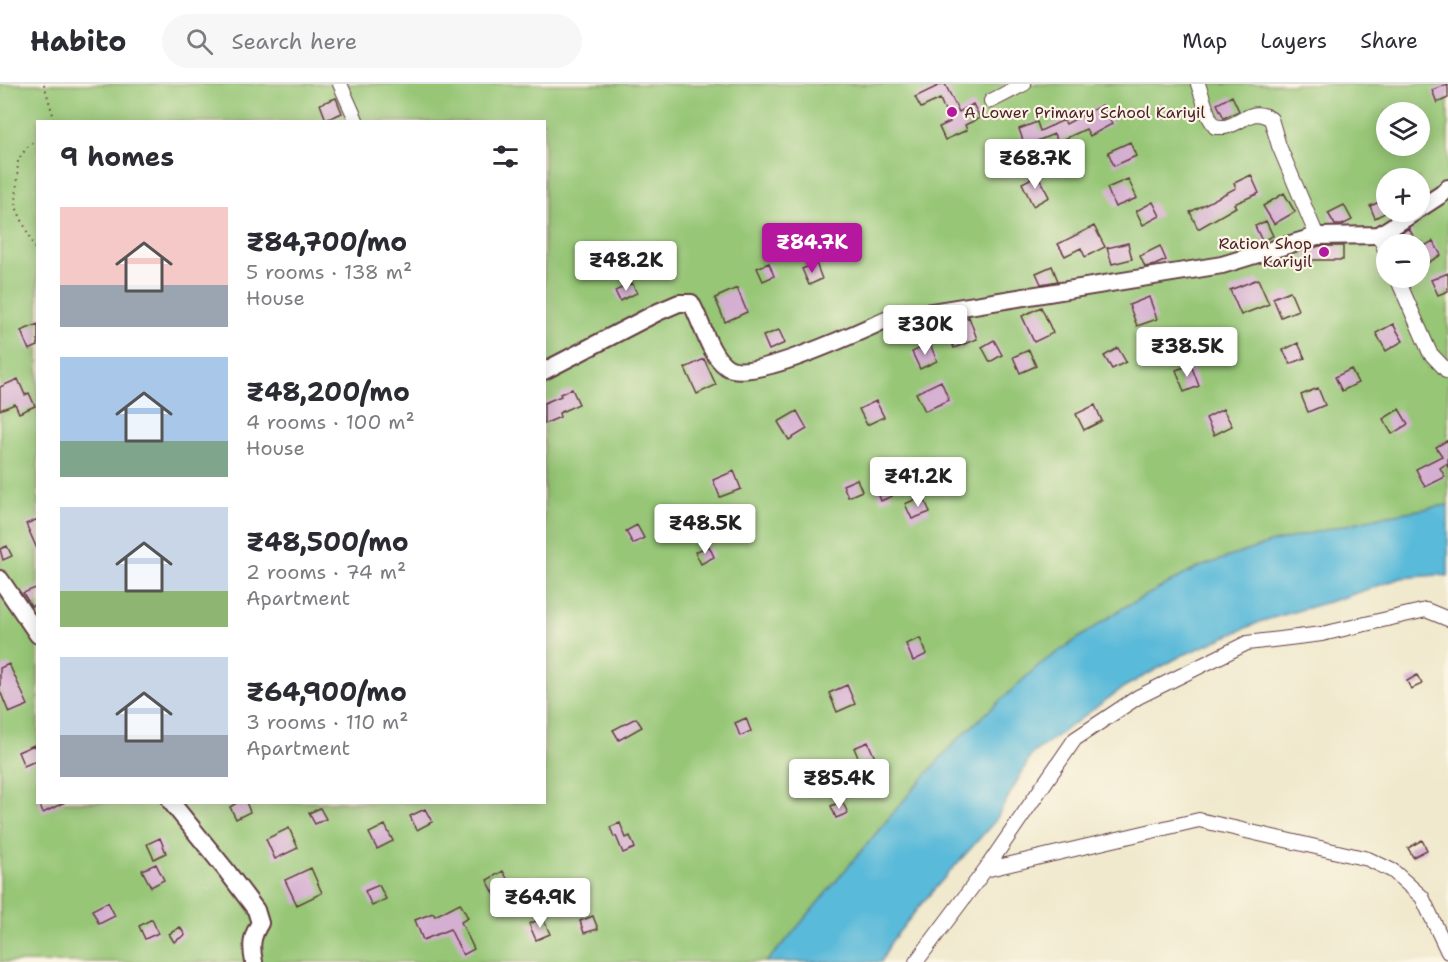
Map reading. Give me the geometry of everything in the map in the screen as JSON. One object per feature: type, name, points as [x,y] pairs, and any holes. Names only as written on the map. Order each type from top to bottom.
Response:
[{"type":"street","points":[[340,84],[356,120]]},
{"type":"street","points":[[991,101],[1024,84]]},
{"type":"street","points":[[1198,84],[1209,117],[1215,127],[1226,127],[1251,114],[1263,114],[1271,119],[1279,146],[1317,236]]},
{"type":"street","points":[[1430,202],[1448,188]]},
{"type":"street","points":[[1381,234],[1399,222]]},
{"type":"street","points":[[546,370],[679,303],[691,303],[719,359],[729,368],[739,370],[771,366],[888,319],[1222,265],[1317,236],[1376,235]]},
{"type":"street","points":[[1401,288],[1430,353],[1448,372]]},
{"type":"street","points":[[0,579],[36,632]]},
{"type":"street","points":[[916,962],[985,870],[1075,739],[1138,697],[1247,643],[1322,634],[1426,610],[1448,619]]},
{"type":"street","points":[[173,804],[256,910],[260,923],[253,934],[251,949],[254,962]]},
{"type":"street","points":[[985,870],[1199,820],[1368,859],[1393,871],[1422,897],[1448,952]]},
{"type":"path","points":[[44,84],[54,120]]},
{"type":"path","points":[[36,141],[28,146],[18,160],[16,207],[36,252]]},
{"type":"green space","points":[[0,84],[1448,84],[1448,505],[1384,516],[1270,543],[1197,568],[1123,608],[1039,665],[955,742],[766,962],[0,962]]},
{"type":"water","points":[[1448,505],[1448,576],[1401,578],[1262,621],[1181,656],[1124,687],[1032,754],[995,821],[922,903],[891,942],[881,962],[766,962],[955,742],[1039,665],[1123,608],[1197,568],[1270,543],[1384,516]]},
{"type":"building","points":[[945,84],[959,112],[973,104],[980,118],[965,125],[967,130],[945,140],[939,127],[950,122],[940,99],[921,108],[915,97]]},
{"type":"building","points":[[1448,84],[1448,98],[1437,103],[1432,90]]},
{"type":"building","points":[[1232,96],[1239,111],[1224,118],[1217,104]]},
{"type":"building","points":[[336,98],[342,113],[326,120],[320,104]]},
{"type":"building","points":[[1102,105],[1112,124],[1090,136],[1086,129],[1058,142],[1054,134],[1025,146],[1019,129],[1037,122],[1040,131],[1064,120],[1066,124]]},
{"type":"building","points":[[1130,142],[1136,156],[1114,166],[1108,152]]},
{"type":"building","points":[[1038,175],[1049,197],[1033,206],[1022,183]]},
{"type":"building","points":[[1251,175],[1259,193],[1234,204],[1236,207],[1198,229],[1190,212],[1236,188],[1234,183]]},
{"type":"building","points":[[1128,179],[1137,198],[1115,207],[1107,188]]},
{"type":"building","points":[[1284,193],[1295,212],[1274,224],[1263,206]]},
{"type":"building","points":[[1153,202],[1160,216],[1143,225],[1136,211]]},
{"type":"building","points":[[1376,204],[1375,218],[1370,206]]},
{"type":"building","points":[[1344,205],[1352,220],[1342,225],[1335,225],[1328,213]]},
{"type":"building","points":[[1266,221],[1273,236],[1262,241],[1255,226]]},
{"type":"building","points":[[1094,226],[1105,247],[1085,257],[1081,248],[1065,256],[1058,244]]},
{"type":"building","points":[[1409,228],[1412,234],[1399,234]]},
{"type":"building","points":[[1433,241],[1441,255],[1430,262],[1430,243]]},
{"type":"building","points":[[1128,243],[1132,259],[1112,264],[1107,248]]},
{"type":"building","points":[[1160,246],[1166,260],[1145,267],[1140,256]]},
{"type":"building","name":"Ration Shop Kariyil","points":[[1319,246],[1343,246],[1343,260],[1305,260],[1305,251]]},
{"type":"building","points":[[769,263],[774,276],[763,281],[757,268]]},
{"type":"building","points":[[816,263],[822,279],[809,285],[802,269]]},
{"type":"building","points":[[1052,266],[1058,281],[1041,284],[1036,273]]},
{"type":"building","points":[[1448,273],[1448,291],[1438,295],[1431,280]]},
{"type":"building","points":[[1258,279],[1269,304],[1241,315],[1230,290]]},
{"type":"building","points":[[632,283],[637,293],[620,301],[615,291]]},
{"type":"building","points":[[737,288],[747,312],[725,322],[715,298]]},
{"type":"building","points":[[1290,291],[1298,310],[1281,317],[1273,298]]},
{"type":"building","points":[[1149,297],[1157,319],[1137,326],[1129,305]]},
{"type":"building","points":[[1041,307],[1053,333],[1034,342],[1022,316]]},
{"type":"building","points":[[969,317],[977,339],[954,348],[945,326]]},
{"type":"building","points":[[1393,324],[1403,341],[1386,351],[1376,333]]},
{"type":"building","points":[[36,325],[36,347],[29,350],[21,331]]},
{"type":"building","points":[[779,330],[785,343],[769,350],[763,336]]},
{"type":"building","points":[[994,340],[1002,355],[990,362],[982,347]]},
{"type":"building","points":[[1298,343],[1305,358],[1290,364],[1283,350]]},
{"type":"building","points":[[930,344],[937,361],[920,369],[912,352]]},
{"type":"building","points":[[1118,348],[1126,362],[1112,369],[1104,356]]},
{"type":"building","points":[[1029,350],[1036,366],[1020,373],[1013,357]]},
{"type":"building","points":[[704,359],[716,385],[697,394],[685,368]]},
{"type":"building","points":[[1191,365],[1199,386],[1184,392],[1176,370]]},
{"type":"building","points":[[1351,369],[1358,383],[1342,391],[1335,377]]},
{"type":"building","points":[[18,379],[25,395],[29,393],[35,406],[19,413],[15,404],[0,410],[0,387]]},
{"type":"building","points":[[941,381],[949,400],[925,411],[916,393]]},
{"type":"building","points":[[1318,388],[1325,405],[1308,412],[1301,395]]},
{"type":"building","points":[[572,389],[579,404],[559,413],[560,417],[546,423],[546,402],[561,396],[560,394]]},
{"type":"building","points":[[876,401],[884,417],[867,425],[859,409]]},
{"type":"building","points":[[1095,405],[1102,421],[1084,430],[1076,414]]},
{"type":"building","points":[[1223,409],[1232,426],[1214,435],[1206,418]]},
{"type":"building","points":[[1399,409],[1408,424],[1392,434],[1383,419]]},
{"type":"building","points":[[797,411],[807,429],[789,440],[778,422]]},
{"type":"building","points":[[1448,440],[1448,467],[1446,464],[1440,468],[1445,477],[1425,487],[1416,469],[1442,456],[1436,447]]},
{"type":"building","points":[[734,471],[741,489],[720,497],[713,480]]},
{"type":"building","points":[[857,479],[862,491],[848,497],[843,485]]},
{"type":"building","points":[[886,481],[892,496],[881,501],[875,485]]},
{"type":"building","points":[[923,496],[930,512],[912,519],[905,504]]},
{"type":"building","points":[[36,520],[36,546],[26,524]]},
{"type":"building","points":[[637,525],[644,538],[633,544],[626,531]]},
{"type":"building","points":[[7,546],[12,556],[3,560],[0,549]]},
{"type":"building","points":[[709,546],[714,557],[701,564],[695,552]]},
{"type":"building","points":[[36,588],[36,605],[31,606],[23,593]]},
{"type":"building","points":[[920,638],[927,654],[913,661],[906,644]]},
{"type":"building","points":[[9,664],[28,705],[9,713],[0,691],[0,668]]},
{"type":"building","points":[[1417,675],[1422,684],[1411,689],[1407,681]]},
{"type":"building","points":[[847,685],[855,704],[837,712],[829,693]]},
{"type":"building","points":[[636,718],[642,727],[619,740],[613,730]]},
{"type":"building","points":[[746,718],[751,731],[740,736],[735,723]]},
{"type":"building","points":[[868,742],[875,758],[861,764],[854,748]]},
{"type":"building","points":[[34,745],[36,761],[24,766],[18,752]]},
{"type":"building","points":[[842,801],[848,813],[836,818],[831,806]]},
{"type":"building","points":[[39,804],[61,804],[43,813]]},
{"type":"building","points":[[235,804],[247,804],[250,812],[236,819],[230,807]]},
{"type":"building","points":[[320,808],[326,819],[315,824],[309,813]]},
{"type":"building","points":[[425,809],[432,822],[417,830],[410,816]]},
{"type":"building","points":[[620,823],[626,838],[630,836],[635,848],[623,853],[610,827]]},
{"type":"building","points":[[385,825],[393,841],[377,849],[369,833]]},
{"type":"building","points":[[289,828],[298,848],[275,859],[266,839]]},
{"type":"building","points":[[160,838],[166,853],[154,859],[147,844]]},
{"type":"building","points":[[1422,840],[1427,850],[1413,857],[1408,848]]},
{"type":"building","points":[[156,864],[164,880],[151,887],[142,870]]},
{"type":"building","points":[[311,868],[322,893],[297,905],[285,880]]},
{"type":"building","points":[[503,871],[511,886],[495,895],[487,880]]},
{"type":"building","points":[[569,880],[575,892],[558,900],[552,889]]},
{"type":"building","points":[[379,885],[386,899],[372,906],[365,891]]},
{"type":"building","points":[[108,902],[115,916],[99,924],[92,910]]},
{"type":"building","points":[[460,903],[468,918],[461,922],[474,949],[463,955],[450,929],[423,940],[415,920],[433,913],[435,916]]},
{"type":"building","points":[[593,916],[598,929],[584,933],[580,921]]},
{"type":"building","points":[[543,918],[550,934],[536,940],[529,924]]},
{"type":"building","points":[[152,919],[158,933],[145,939],[139,926]]},
{"type":"building","points":[[180,927],[185,935],[174,942],[169,934]]},
{"type":"place","name":"A Lower Primary School Kariyil","points":[[952,112]]},
{"type":"place","name":"Ration Shop Kariyil","points":[[1324,252]]}]
